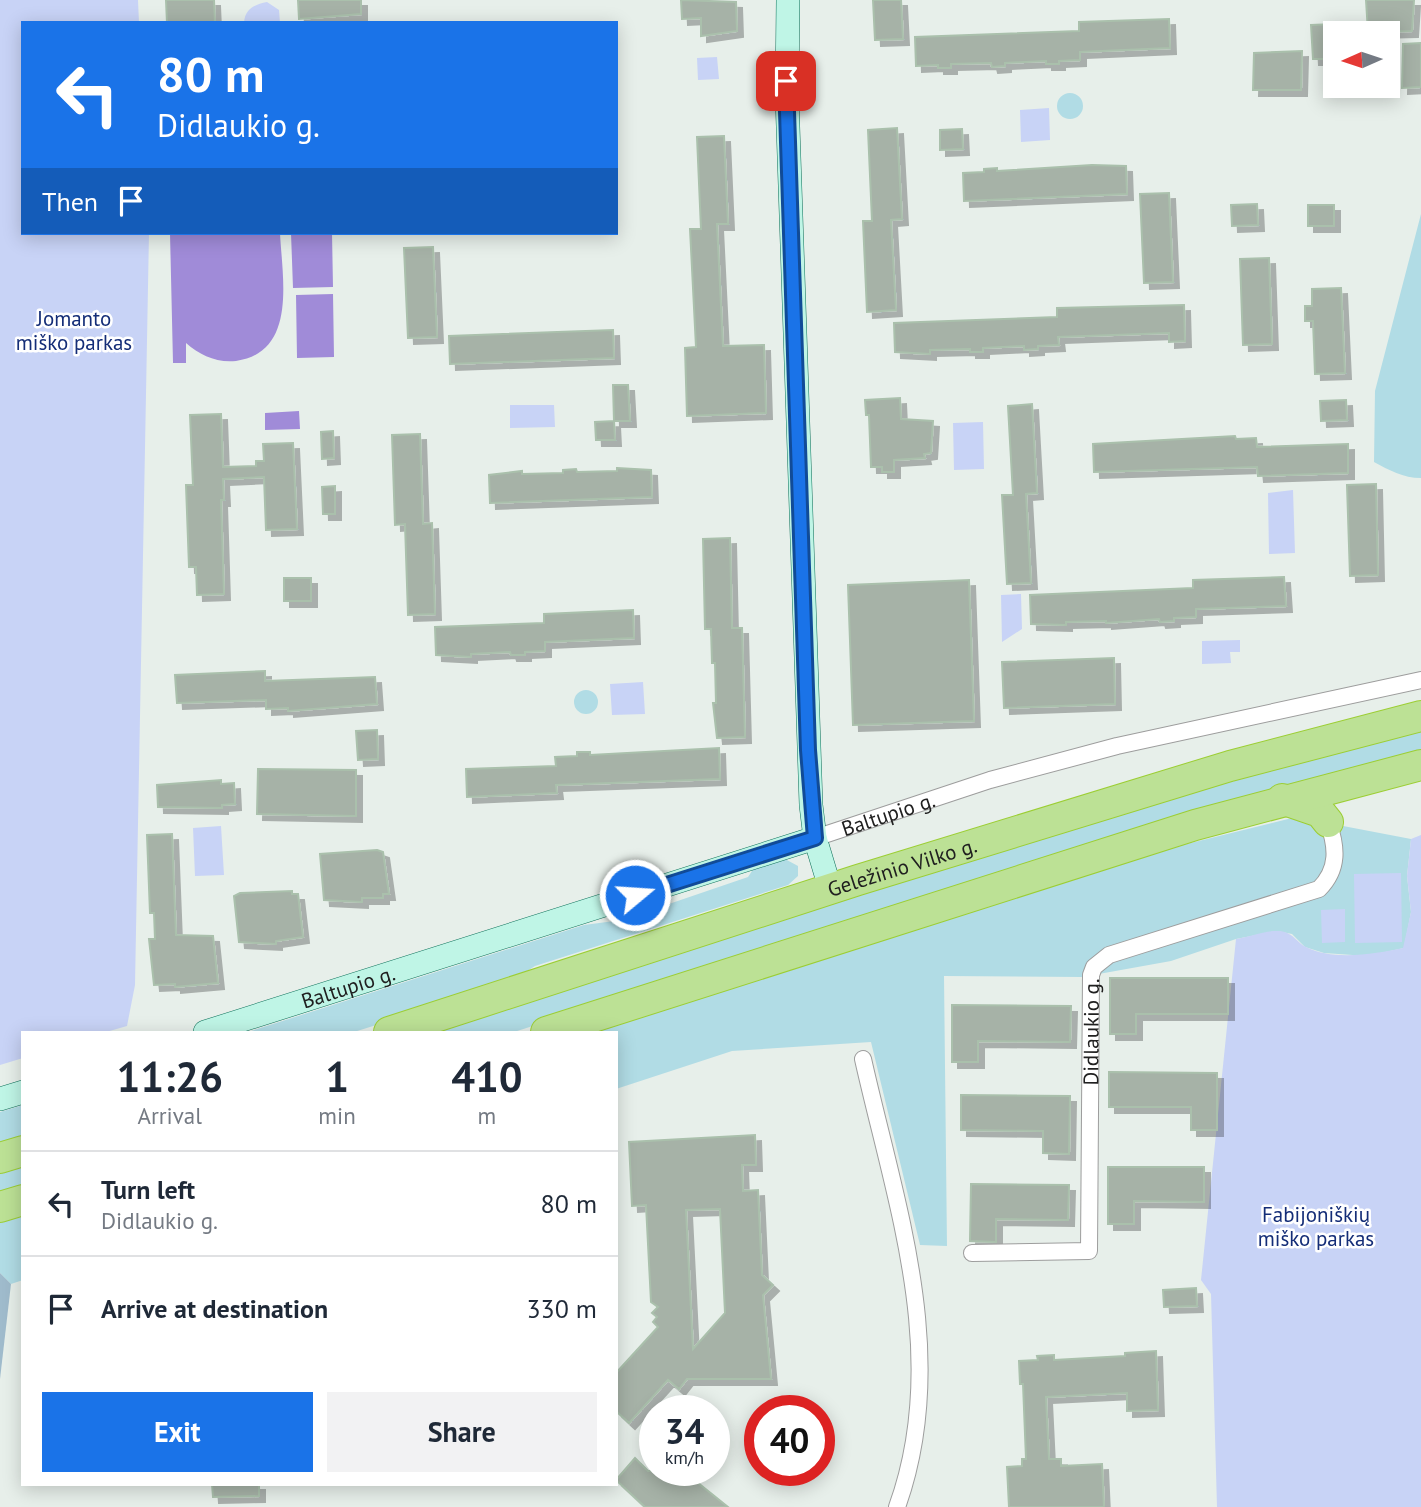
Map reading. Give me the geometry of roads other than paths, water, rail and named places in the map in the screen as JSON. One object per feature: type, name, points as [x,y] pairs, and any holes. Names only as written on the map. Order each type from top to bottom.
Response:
[{"type":"highway","name":"Geležinio Vilko g.","points":[[392,1031],[830,888],[1230,766],[1421,716]]},
{"type":"highway","points":[[550,1031],[1282,799],[1421,765]]},
{"type":"highway","points":[[1282,799],[1320,813],[1328,822],[1334,804],[1357,780]]},
{"type":"highway","points":[[0,1158],[21,1152]]},
{"type":"highway","points":[[0,1208],[21,1201]]},
{"type":"street","points":[[788,0],[786,81],[811,806],[815,838],[830,888]]},
{"type":"street","name":"Baltupio g.","points":[[208,1031],[990,780],[1117,746],[1421,680]]},
{"type":"street","name":"Didlaukio g.","points":[[972,1253],[1089,1251],[1091,975],[1094,967],[1109,955],[1298,898],[1319,889],[1332,870],[1336,856],[1328,822]]},
{"type":"street","points":[[863,1059],[910,1256],[920,1339],[914,1439],[897,1507]]},
{"type":"street","points":[[0,1099],[21,1092]]},
{"type":"park label","name":"Jomanto miško parkas","points":[[74,330]]},
{"type":"park label","name":"Fabijoniškių miško parkas","points":[[1316,1226]]}]
